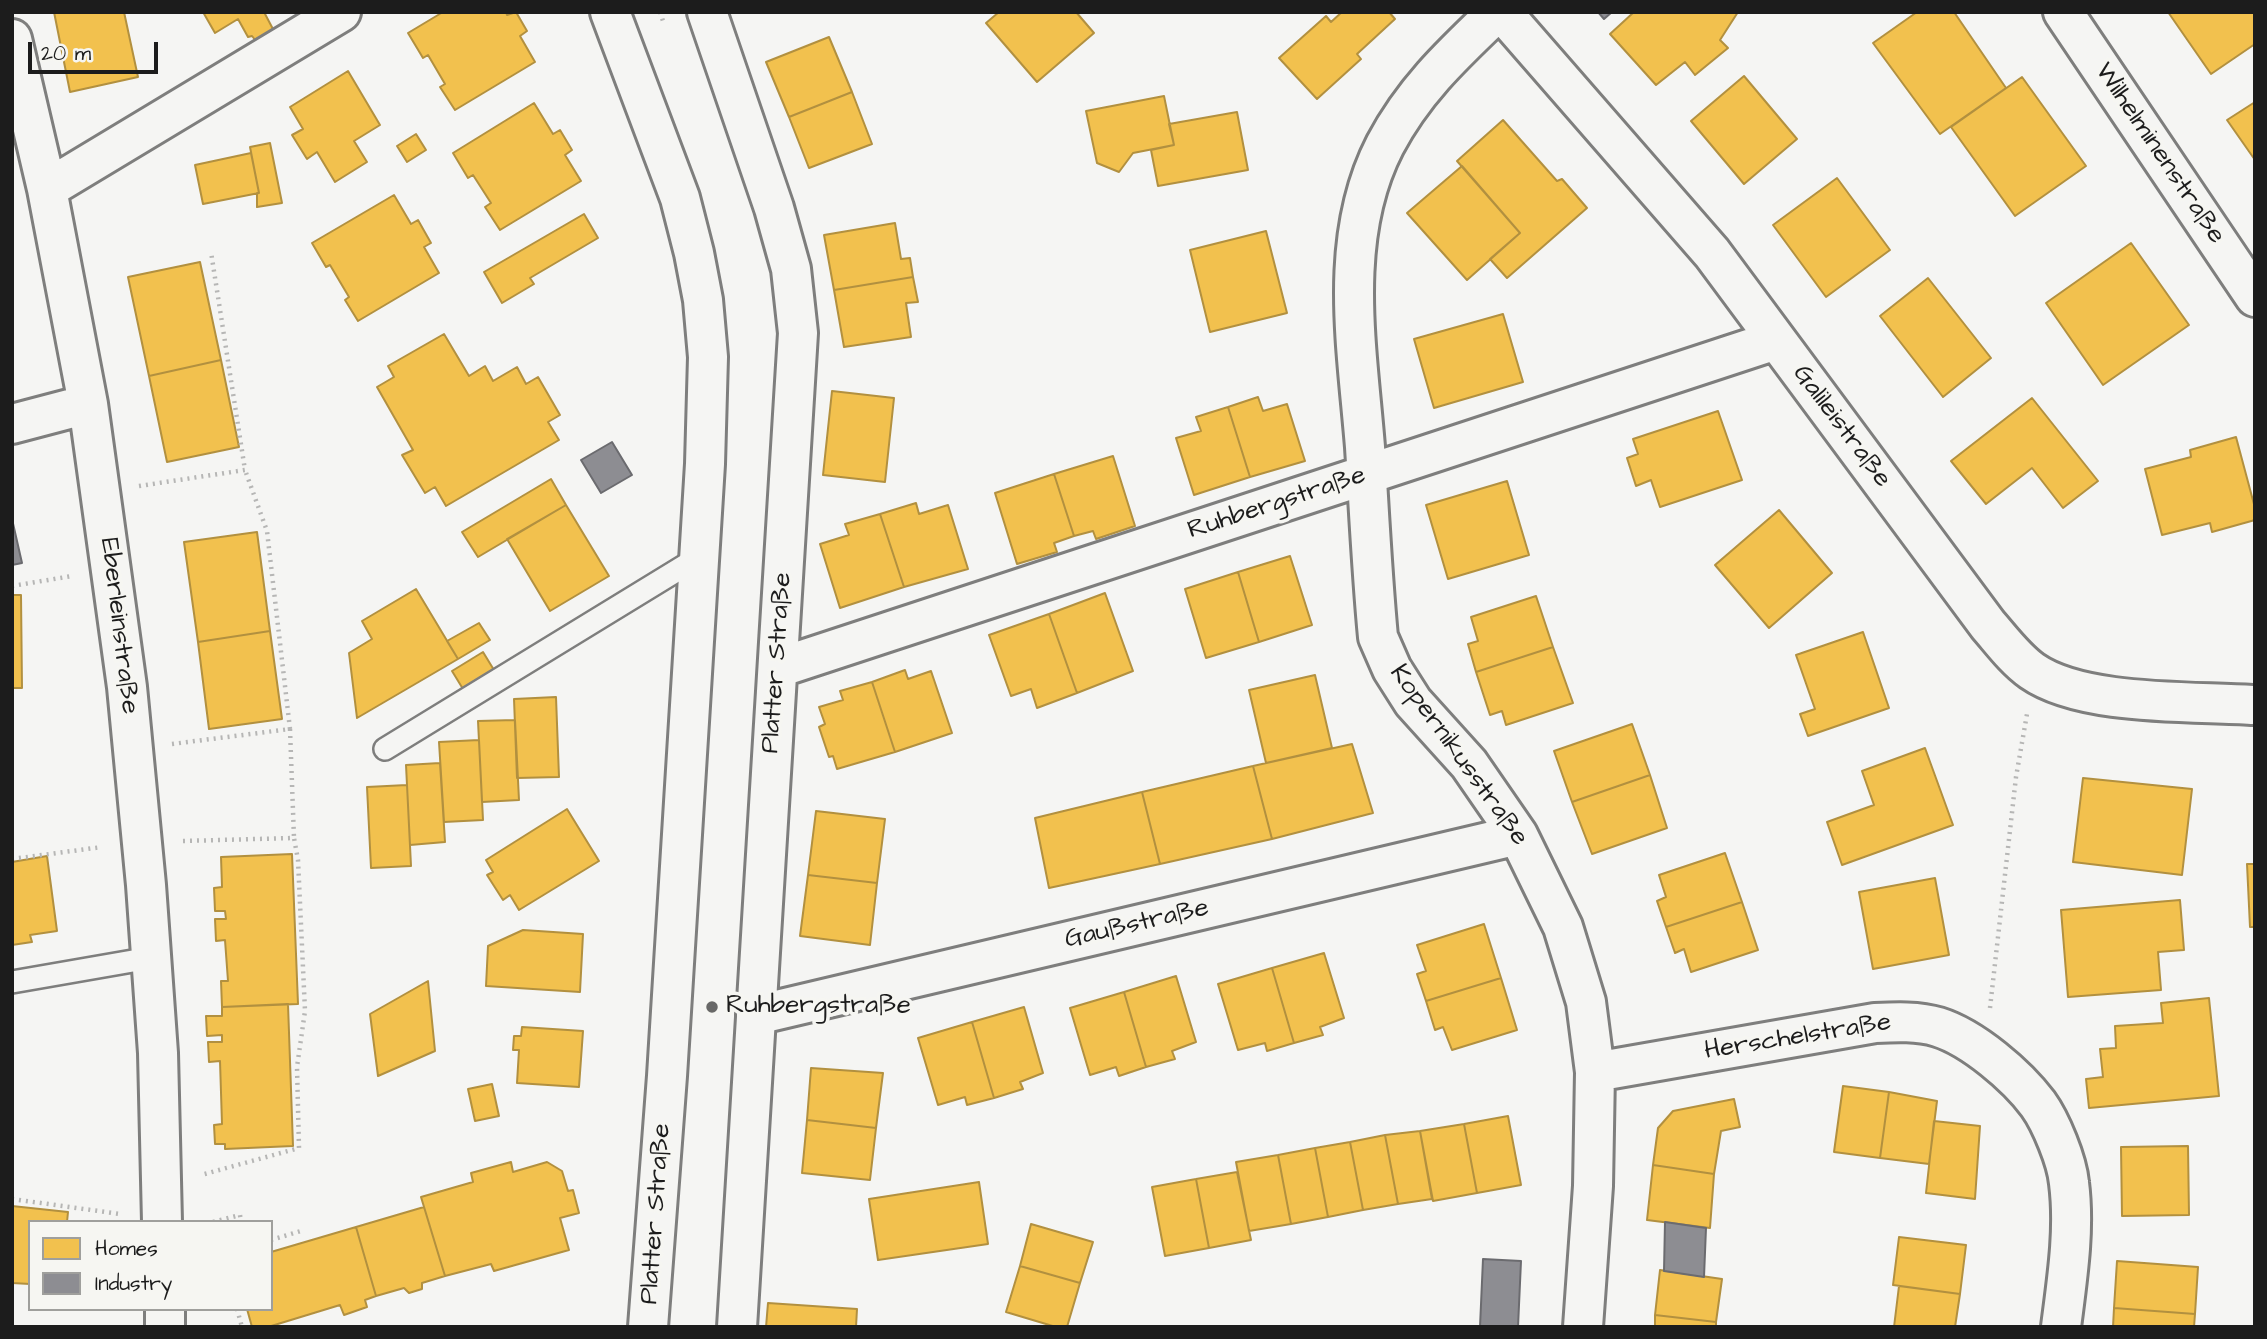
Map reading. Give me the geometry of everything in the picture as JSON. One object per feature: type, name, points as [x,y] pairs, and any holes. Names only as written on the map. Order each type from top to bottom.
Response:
[{"type":"street","points":[[47,189],[341,12]]},
{"type":"street","name":"Platter Straße","points":[[610,12],[680,198],[703,300],[708,357],[699,557],[667,1076],[648,1327]]},
{"type":"street","name":"Platter Straße","points":[[707,12],[774,208],[790,269],[798,333],[737,1327]]},
{"type":"street","name":"Galileistraße","points":[[1500,12],[1704,244],[1988,625],[2020,661],[2034,673],[2060,686],[2105,697],[2254,702]]},
{"type":"street","name":"Kopernikusstraße","points":[[1500,12],[1436,71],[1415,97],[1384,146],[1365,197],[1358,229],[1354,302],[1378,637],[1392,668],[1413,702],[1469,765],[1518,835],[1563,927],[1586,1002],[1595,1072],[1593,1186],[1583,1327]]},
{"type":"street","name":"Wilhelminenstraße","points":[[2063,12],[2255,297]]},
{"type":"street","name":"Eberleinstraße","points":[[12,38],[47,189],[88,404],[127,687],[158,1053],[162,1209]]},
{"type":"street","name":"Ruhbergstraße","points":[[778,668],[1776,340]]},
{"type":"street","points":[[12,424],[88,404]]},
{"type":"street","name":"Gaußstraße","points":[[757,1015],[1518,835]]},
{"type":"street","name":"Herschelstraße","points":[[1595,1072],[1875,1023],[1905,1021],[1938,1027],[1962,1038],[2017,1081],[2039,1106],[2055,1137],[2069,1182],[2067,1278],[2061,1327]]},
{"type":"lane","points":[[385,749],[699,557]]},
{"type":"lane","points":[[12,982],[150,958]]},
{"type":"path","points":[[12,1199],[162,1209],[299,1148],[297,1067],[305,1011],[290,729],[267,531],[245,470],[211,252]]},
{"type":"path","points":[[100,492],[245,470]]},
{"type":"path","points":[[12,586],[111,569]]},
{"type":"path","points":[[1985,1054],[2016,777],[2034,673]]},
{"type":"path","points":[[133,749],[290,729]]},
{"type":"path","points":[[12,859],[141,842],[294,838]]},
{"type":"path","points":[[221,1220],[240,1215],[241,1220]]},
{"type":"path","points":[[273,1239],[301,1231]]},
{"type":"building: Homes","points":[[54,12],[124,12],[138,77],[70,92]]},
{"type":"building: Homes","points":[[203,12],[264,12],[274,31],[256,41],[252,36],[248,37],[238,19],[215,33]]},
{"type":"building: Homes","points":[[443,12],[506,12],[507,15],[516,12],[527,31],[520,36],[535,62],[455,110],[440,87],[445,84],[428,55],[423,58],[408,33]]},
{"type":"building: Homes","points":[[999,12],[1076,12],[1094,33],[1037,82],[986,23]]},
{"type":"building: Homes","points":[[1342,12],[1389,12],[1395,19],[1357,54],[1361,59],[1317,99],[1279,58],[1326,16],[1331,22]]},
{"type":"building: Homes","points":[[1634,12],[1738,12],[1720,40],[1728,48],[1695,75],[1685,62],[1656,85],[1610,34]]},
{"type":"building: Homes","points":[[1917,12],[1954,12],[2006,88],[1940,134],[1873,43]]},
{"type":"building: Homes","points":[[2168,12],[2255,12],[2255,44],[2211,74]]},
{"type":"building: Homes","points":[[829,37],[852,92],[789,117],[766,62]]},
{"type":"building: Homes","points":[[348,71],[380,125],[354,141],[367,162],[335,182],[317,152],[307,159],[292,135],[303,129],[290,107]]},
{"type":"building: Homes","points":[[1744,76],[1797,139],[1744,184],[1691,121]]},
{"type":"building: Homes","points":[[2022,77],[2086,166],[2015,216],[1951,127]]},
{"type":"building: Homes","points":[[852,92],[872,144],[809,168],[789,117]]},
{"type":"building: Homes","points":[[1164,96],[1174,145],[1133,153],[1119,172],[1097,163],[1086,111]]},
{"type":"building: Homes","points":[[2255,102],[2255,160],[2227,120]]},
{"type":"building: Homes","points":[[534,103],[553,134],[560,130],[572,150],[565,155],[581,181],[500,230],[485,207],[491,203],[473,175],[468,178],[453,153]]},
{"type":"building: Homes","points":[[1237,112],[1248,170],[1158,186],[1151,150],[1174,145],[1169,124]]},
{"type":"building: Homes","points":[[1503,120],[1557,181],[1562,179],[1587,208],[1507,278],[1490,259],[1520,233],[1457,161]]},
{"type":"building: Homes","points":[[416,134],[426,150],[407,162],[397,146]]},
{"type":"building: Homes","points":[[270,143],[282,203],[257,207],[259,193],[250,147]]},
{"type":"building: Homes","points":[[251,153],[259,193],[203,204],[195,165]]},
{"type":"building: Homes","points":[[1462,166],[1520,233],[1467,280],[1407,213]]},
{"type":"building: Homes","points":[[1837,178],[1890,250],[1826,297],[1773,225]]},
{"type":"building: Homes","points":[[394,195],[411,224],[418,220],[431,243],[424,247],[439,273],[358,321],[345,300],[349,297],[330,265],[326,267],[312,243]]},
{"type":"building: Homes","points":[[584,214],[598,238],[530,278],[534,284],[502,303],[484,272]]},
{"type":"building: Homes","points":[[895,223],[901,259],[910,258],[913,277],[834,290],[824,235]]},
{"type":"building: Homes","points":[[1266,231],[1287,313],[1210,332],[1190,250]]},
{"type":"building: Homes","points":[[2131,243],[2189,325],[2103,385],[2046,303]]},
{"type":"building: Homes","points":[[200,262],[221,360],[149,376],[128,277]]},
{"type":"building: Homes","points":[[913,277],[918,302],[906,303],[911,337],[844,347],[834,290]]},
{"type":"building: Homes","points":[[1928,278],[1991,358],[1943,397],[1880,316]]},
{"type":"building: Homes","points":[[1503,314],[1523,382],[1434,408],[1414,339]]},
{"type":"building: Homes","points":[[444,334],[469,376],[485,366],[493,381],[517,367],[526,384],[538,377],[560,415],[548,422],[559,440],[446,506],[435,487],[425,493],[402,455],[413,450],[377,387],[394,377],[388,366]]},
{"type":"building: Homes","points":[[221,360],[239,447],[167,462],[149,376]]},
{"type":"building: Homes","points":[[832,391],[894,398],[885,482],[823,475]]},
{"type":"building: Homes","points":[[1258,397],[1263,411],[1287,404],[1305,461],[1250,477],[1228,407]]},
{"type":"building: Homes","points":[[2032,398],[2098,481],[2063,508],[2032,468],[1986,504],[1951,461]]},
{"type":"building: Homes","points":[[1228,407],[1250,477],[1194,495],[1176,438],[1201,431],[1196,417]]},
{"type":"building: Homes","points":[[1718,411],[1742,480],[1660,507],[1651,480],[1636,486],[1627,458],[1638,454],[1633,439]]},
{"type":"building: Homes","points":[[2236,437],[2255,508],[2255,520],[2212,532],[2210,523],[2162,535],[2145,469],[2191,457],[2190,450]]},
{"type":"building: Homes","points":[[1113,456],[1135,526],[1096,539],[1093,531],[1074,536],[1054,474]]},
{"type":"building: Homes","points":[[1054,474],[1074,536],[1054,543],[1057,552],[1017,564],[995,493]]},
{"type":"building: Homes","points":[[551,479],[566,505],[478,557],[462,532]]},
{"type":"building: Homes","points":[[1507,481],[1529,555],[1448,579],[1426,505]]},
{"type":"building: Homes","points":[[916,503],[919,514],[948,505],[968,569],[904,587],[880,514]]},
{"type":"building: Homes","points":[[566,505],[609,576],[550,611],[507,539]]},
{"type":"building: Homes","points":[[1779,510],[1832,573],[1769,628],[1715,565]]},
{"type":"building: Homes","points":[[880,514],[904,587],[840,608],[820,544],[849,535],[845,524]]},
{"type":"building: Homes","points":[[257,532],[270,631],[198,642],[184,542]]},
{"type":"building: Homes","points":[[1290,556],[1312,625],[1259,642],[1238,572]]},
{"type":"building: Homes","points":[[1238,572],[1259,642],[1206,658],[1185,589]]},
{"type":"building: Homes","points":[[416,589],[458,659],[357,718],[349,653],[372,639],[362,621]]},
{"type":"building: Homes","points":[[1105,593],[1133,671],[1077,693],[1049,614]]},
{"type":"building: Homes","points":[[12,595],[21,595],[22,688],[12,688]]},
{"type":"building: Homes","points":[[1536,596],[1553,647],[1476,672],[1468,644],[1478,641],[1471,617]]},
{"type":"building: Homes","points":[[1049,614],[1077,693],[1037,708],[1031,689],[1011,696],[989,635]]},
{"type":"building: Homes","points":[[479,623],[490,640],[458,659],[447,641]]},
{"type":"building: Homes","points":[[270,631],[282,719],[209,729],[198,642]]},
{"type":"building: Homes","points":[[1863,632],[1889,708],[1808,736],[1800,714],[1815,709],[1796,655]]},
{"type":"building: Homes","points":[[1553,647],[1573,703],[1506,725],[1502,711],[1490,715],[1476,672]]},
{"type":"building: Homes","points":[[483,652],[494,670],[463,689],[452,671]]},
{"type":"building: Homes","points":[[905,670],[908,679],[931,671],[952,733],[895,752],[872,682]]},
{"type":"building: Homes","points":[[1315,675],[1332,748],[1266,763],[1249,690]]},
{"type":"building: Homes","points":[[872,682],[895,752],[837,769],[833,756],[829,757],[819,727],[825,724],[819,707],[843,700],[840,691]]},
{"type":"building: Homes","points":[[556,697],[559,777],[517,778],[514,699]]},
{"type":"building: Homes","points":[[515,720],[519,800],[482,802],[478,721]]},
{"type":"building: Homes","points":[[1632,724],[1650,775],[1572,802],[1554,751]]},
{"type":"building: Homes","points":[[479,740],[483,820],[444,822],[439,742]]},
{"type":"building: Homes","points":[[1352,744],[1373,813],[1272,839],[1253,766]]},
{"type":"building: Homes","points":[[1925,748],[1953,825],[1842,865],[1827,822],[1874,805],[1862,771]]},
{"type":"building: Homes","points":[[440,763],[445,842],[410,845],[406,765]]},
{"type":"building: Homes","points":[[1253,766],[1272,839],[1160,864],[1142,792]]},
{"type":"building: Homes","points":[[1650,775],[1667,828],[1592,854],[1572,802]]},
{"type":"building: Homes","points":[[2083,778],[2192,789],[2182,875],[2073,862]]},
{"type":"building: Homes","points":[[407,785],[411,866],[371,868],[367,787]]},
{"type":"building: Homes","points":[[1142,792],[1160,864],[1049,888],[1035,818]]},
{"type":"building: Homes","points":[[567,809],[599,861],[519,910],[510,895],[503,900],[487,875],[493,872],[486,860]]},
{"type":"building: Homes","points":[[816,811],[885,819],[877,883],[808,875]]},
{"type":"building: Homes","points":[[1725,853],[1742,902],[1666,927],[1657,901],[1666,897],[1659,875]]},
{"type":"building: Homes","points":[[292,854],[298,1004],[222,1007],[221,981],[228,981],[225,940],[216,941],[215,919],[226,919],[225,911],[215,911],[214,888],[222,887],[221,857]]},
{"type":"building: Homes","points":[[47,856],[57,931],[30,935],[32,942],[12,945],[12,862]]},
{"type":"building: Homes","points":[[2247,864],[2255,864],[2255,927],[2250,927]]},
{"type":"building: Homes","points":[[808,875],[877,883],[870,945],[800,936]]},
{"type":"building: Homes","points":[[1935,878],[1949,955],[1873,969],[1859,892]]},
{"type":"building: Homes","points":[[2180,900],[2184,950],[2158,952],[2161,990],[2068,997],[2061,910]]},
{"type":"building: Homes","points":[[1742,902],[1758,950],[1691,972],[1684,949],[1675,953],[1666,927]]},
{"type":"building: Homes","points":[[1484,924],[1501,978],[1426,1001],[1417,974],[1426,971],[1417,945]]},
{"type":"building: Homes","points":[[523,930],[583,934],[580,992],[486,986],[488,946]]},
{"type":"building: Homes","points":[[1324,953],[1344,1018],[1320,1027],[1323,1035],[1294,1043],[1272,968]]},
{"type":"building: Homes","points":[[1272,968],[1294,1043],[1267,1051],[1265,1043],[1238,1050],[1218,984]]},
{"type":"building: Homes","points":[[1176,976],[1196,1042],[1172,1051],[1175,1059],[1146,1067],[1124,992]]},
{"type":"building: Homes","points":[[1501,978],[1517,1030],[1452,1050],[1443,1027],[1435,1030],[1426,1001]]},
{"type":"building: Homes","points":[[428,981],[435,1051],[378,1076],[370,1014]]},
{"type":"building: Homes","points":[[1124,992],[1146,1067],[1119,1076],[1116,1067],[1090,1075],[1070,1008]]},
{"type":"building: Homes","points":[[2209,998],[2219,1096],[2089,1108],[2086,1079],[2103,1077],[2100,1049],[2116,1048],[2115,1026],[2163,1023],[2161,1003]]},
{"type":"building: Homes","points":[[288,1004],[293,1146],[225,1149],[225,1144],[215,1144],[214,1125],[222,1124],[220,1061],[209,1062],[208,1042],[222,1042],[222,1035],[207,1036],[206,1016],[222,1016],[222,1007]]},
{"type":"building: Homes","points":[[1024,1007],[1043,1073],[1020,1082],[1023,1089],[994,1098],[972,1022]]},
{"type":"building: Homes","points":[[972,1022],[994,1098],[967,1105],[965,1097],[938,1105],[918,1038]]},
{"type":"building: Homes","points":[[522,1027],[583,1031],[579,1087],[517,1083],[519,1050],[513,1050],[514,1036],[521,1036]]},
{"type":"building: Homes","points":[[811,1068],[883,1073],[876,1128],[807,1120]]},
{"type":"building: Homes","points":[[492,1084],[499,1116],[475,1121],[468,1089]]},
{"type":"building: Homes","points":[[1843,1086],[1889,1092],[1880,1158],[1834,1152]]},
{"type":"building: Homes","points":[[1889,1092],[1937,1101],[1929,1164],[1880,1158]]},
{"type":"building: Homes","points":[[1734,1099],[1740,1127],[1721,1131],[1714,1174],[1653,1165],[1658,1128],[1673,1111]]},
{"type":"building: Homes","points":[[1508,1116],[1521,1185],[1477,1193],[1464,1124]]},
{"type":"building: Homes","points":[[807,1120],[876,1128],[870,1180],[802,1173]]},
{"type":"building: Homes","points":[[1934,1121],[1980,1126],[1975,1199],[1926,1193]]},
{"type":"building: Homes","points":[[1464,1124],[1477,1193],[1433,1201],[1420,1131]]},
{"type":"building: Homes","points":[[1420,1131],[1432,1199],[1398,1204],[1385,1135]]},
{"type":"building: Homes","points":[[1385,1135],[1398,1204],[1363,1210],[1350,1142]]},
{"type":"building: Homes","points":[[1350,1142],[1363,1210],[1328,1217],[1315,1148]]},
{"type":"building: Homes","points":[[2188,1146],[2189,1215],[2122,1216],[2121,1147]]},
{"type":"building: Homes","points":[[1315,1148],[1328,1217],[1291,1224],[1278,1155]]},
{"type":"building: Homes","points":[[1278,1155],[1291,1224],[1249,1231],[1236,1162]]},
{"type":"building: Homes","points":[[511,1162],[513,1172],[547,1162],[562,1171],[568,1191],[573,1190],[579,1213],[560,1218],[569,1250],[494,1271],[491,1264],[445,1276],[421,1197],[473,1182],[471,1173]]},
{"type":"building: Homes","points":[[1653,1165],[1714,1174],[1710,1228],[1647,1220]]},
{"type":"building: Homes","points":[[1237,1172],[1251,1240],[1209,1248],[1196,1179]]},
{"type":"building: Homes","points":[[1196,1179],[1209,1248],[1165,1256],[1152,1187]]},
{"type":"building: Homes","points":[[979,1182],[988,1244],[878,1260],[869,1199]]},
{"type":"building: Homes","points":[[12,1206],[68,1212],[67,1220],[28,1220],[28,1284],[12,1283]]},
{"type":"building: Homes","points":[[424,1207],[445,1276],[422,1283],[422,1289],[409,1293],[404,1288],[376,1296],[356,1227]]},
{"type":"building: Homes","points":[[1031,1224],[1093,1242],[1080,1283],[1020,1266]]},
{"type":"building: Homes","points":[[356,1227],[376,1296],[365,1300],[367,1307],[344,1315],[340,1305],[268,1327],[252,1327],[248,1311],[273,1311],[273,1251]]},
{"type":"building: Homes","points":[[1899,1237],[1966,1245],[1960,1294],[1893,1285]]},
{"type":"building: Homes","points":[[2117,1261],[2198,1267],[2195,1314],[2114,1308]]},
{"type":"building: Homes","points":[[1020,1266],[1080,1283],[1067,1327],[1056,1327],[1006,1312]]},
{"type":"building: Homes","points":[[1660,1270],[1722,1279],[1716,1322],[1655,1315]]},
{"type":"building: Homes","points":[[1899,1286],[1960,1294],[1955,1327],[1894,1327]]},
{"type":"building: Homes","points":[[768,1303],[857,1309],[856,1327],[766,1327]]},
{"type":"building: Homes","points":[[2114,1308],[2195,1314],[2194,1327],[2113,1327]]},
{"type":"building: Homes","points":[[1655,1315],[1716,1322],[1716,1327],[1655,1327]]},
{"type":"building: Industry","points":[[1598,12],[1612,12],[1604,19]]},
{"type":"building: Industry","points":[[612,442],[632,475],[601,493],[581,460]]},
{"type":"building: Industry","points":[[12,519],[22,563],[12,565]]},
{"type":"building: Industry","points":[[1665,1222],[1706,1228],[1704,1277],[1664,1271]]},
{"type":"building: Industry","points":[[1483,1259],[1521,1261],[1518,1327],[1480,1327]]},
{"type":"place","name":"Ruhbergstraße","points":[[712,1007]]}]
